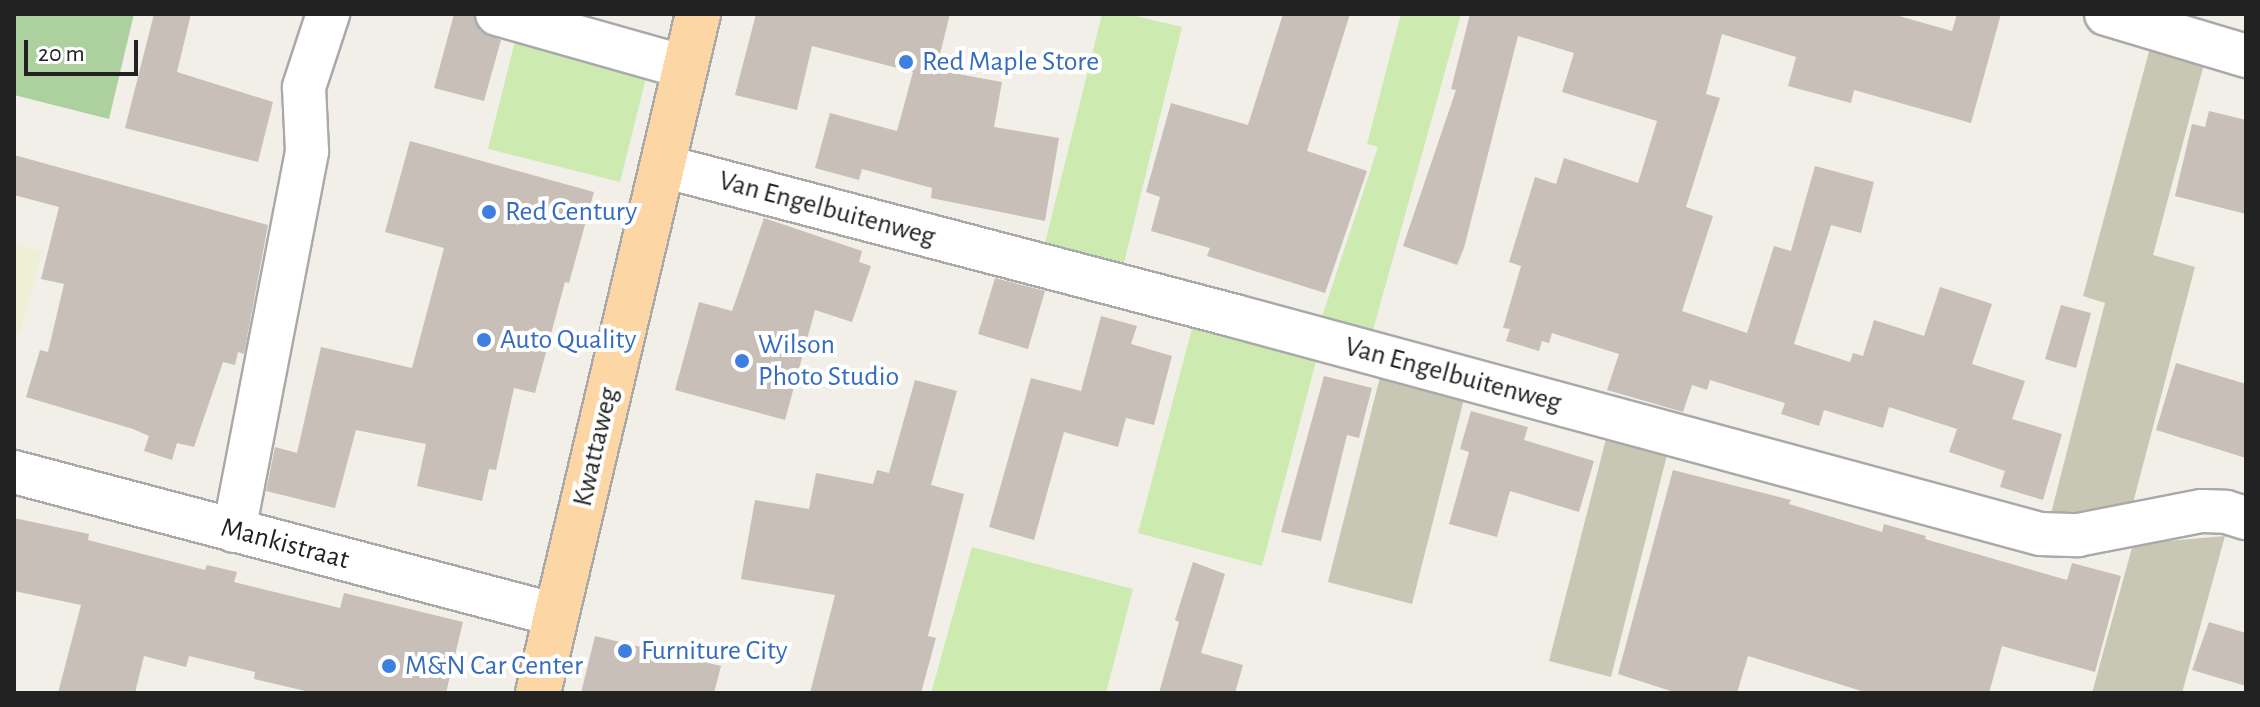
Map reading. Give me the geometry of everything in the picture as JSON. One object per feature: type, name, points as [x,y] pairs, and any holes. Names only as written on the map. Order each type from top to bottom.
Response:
[{"type":"main road","name":"Kwattaweg","points":[[538,693],[698,14]]},
{"type":"street","points":[[234,531],[307,151],[304,87],[328,14]]},
{"type":"street","points":[[497,14],[684,67]]},
{"type":"street","points":[[2106,14],[2246,56]]},
{"type":"street","name":"Van Engelbuitenweg","points":[[663,166],[1235,316],[2040,534],[2078,535],[2202,511],[2226,512],[2246,518]]},
{"type":"street","name":"Mankistraat","points":[[14,472],[556,615]]},
{"type":"shaded area","points":[[2150,48],[2204,64],[2153,255],[2195,267],[2133,503],[2047,529],[2105,303],[2083,296]]},
{"type":"shaded area","points":[[14,244],[42,251],[20,334],[14,333]]},
{"type":"shaded area","points":[[1380,377],[1464,399],[1412,604],[1328,582]]},
{"type":"shaded area","points":[[1606,439],[1667,455],[1611,677],[1549,661]]},
{"type":"shaded area","points":[[2225,536],[2182,693],[2092,693],[2133,544]]},
{"type":"green space","points":[[14,14],[134,14],[109,119],[14,95]]},
{"type":"green space","points":[[1102,14],[1128,14],[1182,27],[1121,275],[1042,255]]},
{"type":"green space","points":[[1401,14],[1461,14],[1370,341],[1319,326],[1378,147],[1367,144]]},
{"type":"green space","points":[[516,37],[648,70],[620,182],[488,149]]},
{"type":"green space","points":[[1195,317],[1319,350],[1262,566],[1138,533]]},
{"type":"green space","points":[[972,547],[1133,589],[1106,693],[931,693]]},
{"type":"building","points":[[154,14],[191,14],[177,72],[273,102],[258,162],[125,128]]},
{"type":"building","points":[[454,14],[474,14],[480,31],[501,40],[484,101],[434,88]]},
{"type":"building","points":[[756,14],[950,14],[936,70],[1002,82],[994,127],[1059,138],[1045,221],[931,198],[932,188],[862,169],[859,180],[815,168],[830,113],[897,131],[913,72],[812,46],[797,110],[735,95]]},
{"type":"building","points":[[1283,14],[1350,14],[1307,151],[1367,171],[1325,293],[1207,256],[1210,248],[1151,231],[1160,197],[1146,192],[1171,103],[1248,125]]},
{"type":"building","points":[[1470,14],[1892,14],[1952,31],[1957,14],[2001,14],[1971,123],[1854,90],[1851,103],[1788,86],[1796,57],[1722,34],[1706,94],[1720,98],[1686,207],[1713,216],[1682,311],[1747,333],[1774,246],[1791,251],[1815,166],[1874,182],[1861,233],[1831,225],[1794,344],[1850,362],[1853,353],[1863,356],[1874,320],[1924,336],[1940,287],[1992,304],[1972,364],[2025,381],[2012,419],[2062,434],[2043,500],[2000,487],[2005,471],[1949,452],[1957,429],[1889,407],[1883,428],[1824,410],[1819,426],[1781,414],[1785,403],[1710,380],[1707,390],[1692,385],[1683,412],[1607,390],[1619,354],[1552,333],[1549,343],[1542,341],[1539,351],[1506,341],[1510,329],[1503,328],[1521,266],[1509,262],[1535,177],[1556,184],[1564,158],[1638,183],[1657,121],[1562,92],[1574,53],[1518,36],[1457,265],[1403,246],[1456,90],[1451,89]]},
{"type":"building","points":[[2209,111],[2246,120],[2246,214],[2175,196],[2192,124],[2205,127]]},
{"type":"building","points":[[410,141],[594,192],[569,283],[565,282],[535,393],[514,388],[496,470],[489,469],[482,501],[417,486],[426,444],[356,430],[335,508],[266,491],[275,447],[297,453],[321,347],[412,368],[444,248],[385,232]]},
{"type":"building","points":[[14,155],[268,225],[244,354],[238,352],[235,365],[223,362],[194,447],[177,443],[172,460],[144,451],[149,436],[133,429],[26,397],[40,350],[48,352],[64,284],[41,279],[59,207],[14,195]]},
{"type":"building","points":[[764,218],[862,251],[859,262],[871,266],[852,322],[815,310],[785,420],[675,390],[699,302],[732,311]]},
{"type":"building","points":[[995,278],[1045,291],[1028,349],[978,334]]},
{"type":"building","points":[[2061,305],[2091,313],[2076,368],[2045,359]]},
{"type":"building","points":[[1101,316],[1137,326],[1131,344],[1172,356],[1154,425],[1126,418],[1118,447],[1064,432],[1034,540],[989,527],[1031,378],[1081,391]]},
{"type":"building","points":[[2176,363],[2246,384],[2246,458],[2156,430]]},
{"type":"building","points":[[1324,376],[1372,388],[1359,438],[1347,435],[1321,541],[1281,532]]},
{"type":"building","points":[[915,380],[957,391],[931,485],[964,494],[928,636],[936,638],[921,693],[810,693],[835,595],[741,579],[755,500],[809,509],[816,473],[873,484],[877,470],[889,473]]},
{"type":"building","points":[[1471,411],[1528,427],[1524,440],[1594,461],[1579,512],[1510,491],[1497,537],[1449,524],[1469,452],[1460,449]]},
{"type":"building","points":[[1673,470],[1791,500],[1789,504],[1882,532],[1884,524],[2067,580],[2072,563],[2121,576],[2095,672],[2002,646],[1989,693],[1868,693],[1748,656],[1737,693],[1677,693],[1618,674]]},
{"type":"building","points":[[14,518],[89,534],[88,540],[205,570],[207,565],[237,572],[234,582],[340,608],[344,593],[463,622],[446,693],[314,693],[254,679],[255,672],[189,656],[186,667],[144,656],[135,693],[58,693],[81,605],[14,591]]},
{"type":"building","points":[[1193,562],[1225,574],[1201,653],[1243,665],[1235,693],[1159,693],[1179,622],[1175,620]]},
{"type":"building","points":[[2209,622],[2246,633],[2246,686],[2192,670]]},
{"type":"building","name":"Furniture City","points":[[595,636],[721,666],[714,693],[581,693]]},
{"type":"place","name":"Red Maple Store","points":[[906,62]]},
{"type":"place","name":"Red Century","points":[[489,212]]},
{"type":"place","name":"Auto Quality","points":[[484,340]]},
{"type":"place","name":"Wilson Photo Studio","points":[[742,361]]},
{"type":"place","name":"Furniture City","points":[[625,651]]},
{"type":"place","name":"M&N Car Center","points":[[389,666]]}]
